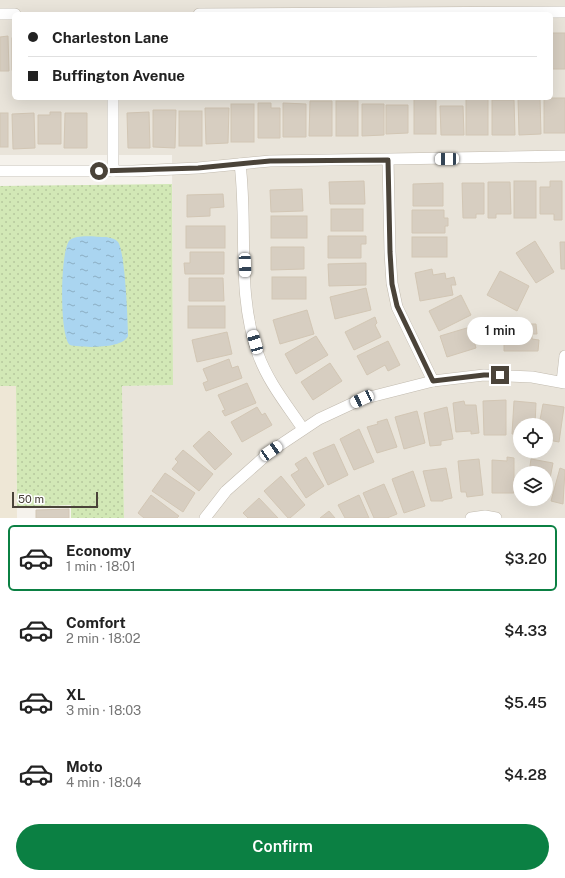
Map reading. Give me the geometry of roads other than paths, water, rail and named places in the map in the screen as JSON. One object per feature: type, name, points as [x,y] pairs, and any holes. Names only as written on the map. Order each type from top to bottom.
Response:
[{"type":"street","points":[[553,12],[565,12]]},
{"type":"street","points":[[0,14],[12,14]]},
{"type":"street","points":[[113,100],[113,171]]},
{"type":"street","points":[[0,172],[113,171],[198,168],[270,161],[565,156]]},
{"type":"street","points":[[388,160],[392,284],[397,306],[433,381]]},
{"type":"street","points":[[240,164],[243,192],[248,317],[258,354],[272,383],[304,430]]},
{"type":"street","points":[[205,518],[226,491],[271,451],[319,419],[362,399],[433,381],[484,375],[532,377],[563,383],[565,356]]},
{"type":"street","points":[[471,518],[485,516],[496,518]]},
{"type":"water","points":[[77,237],[112,238],[118,242],[123,258],[128,336],[125,340],[111,345],[83,347],[70,345],[66,339],[64,326],[62,292],[64,259],[67,246],[70,240]]}]
